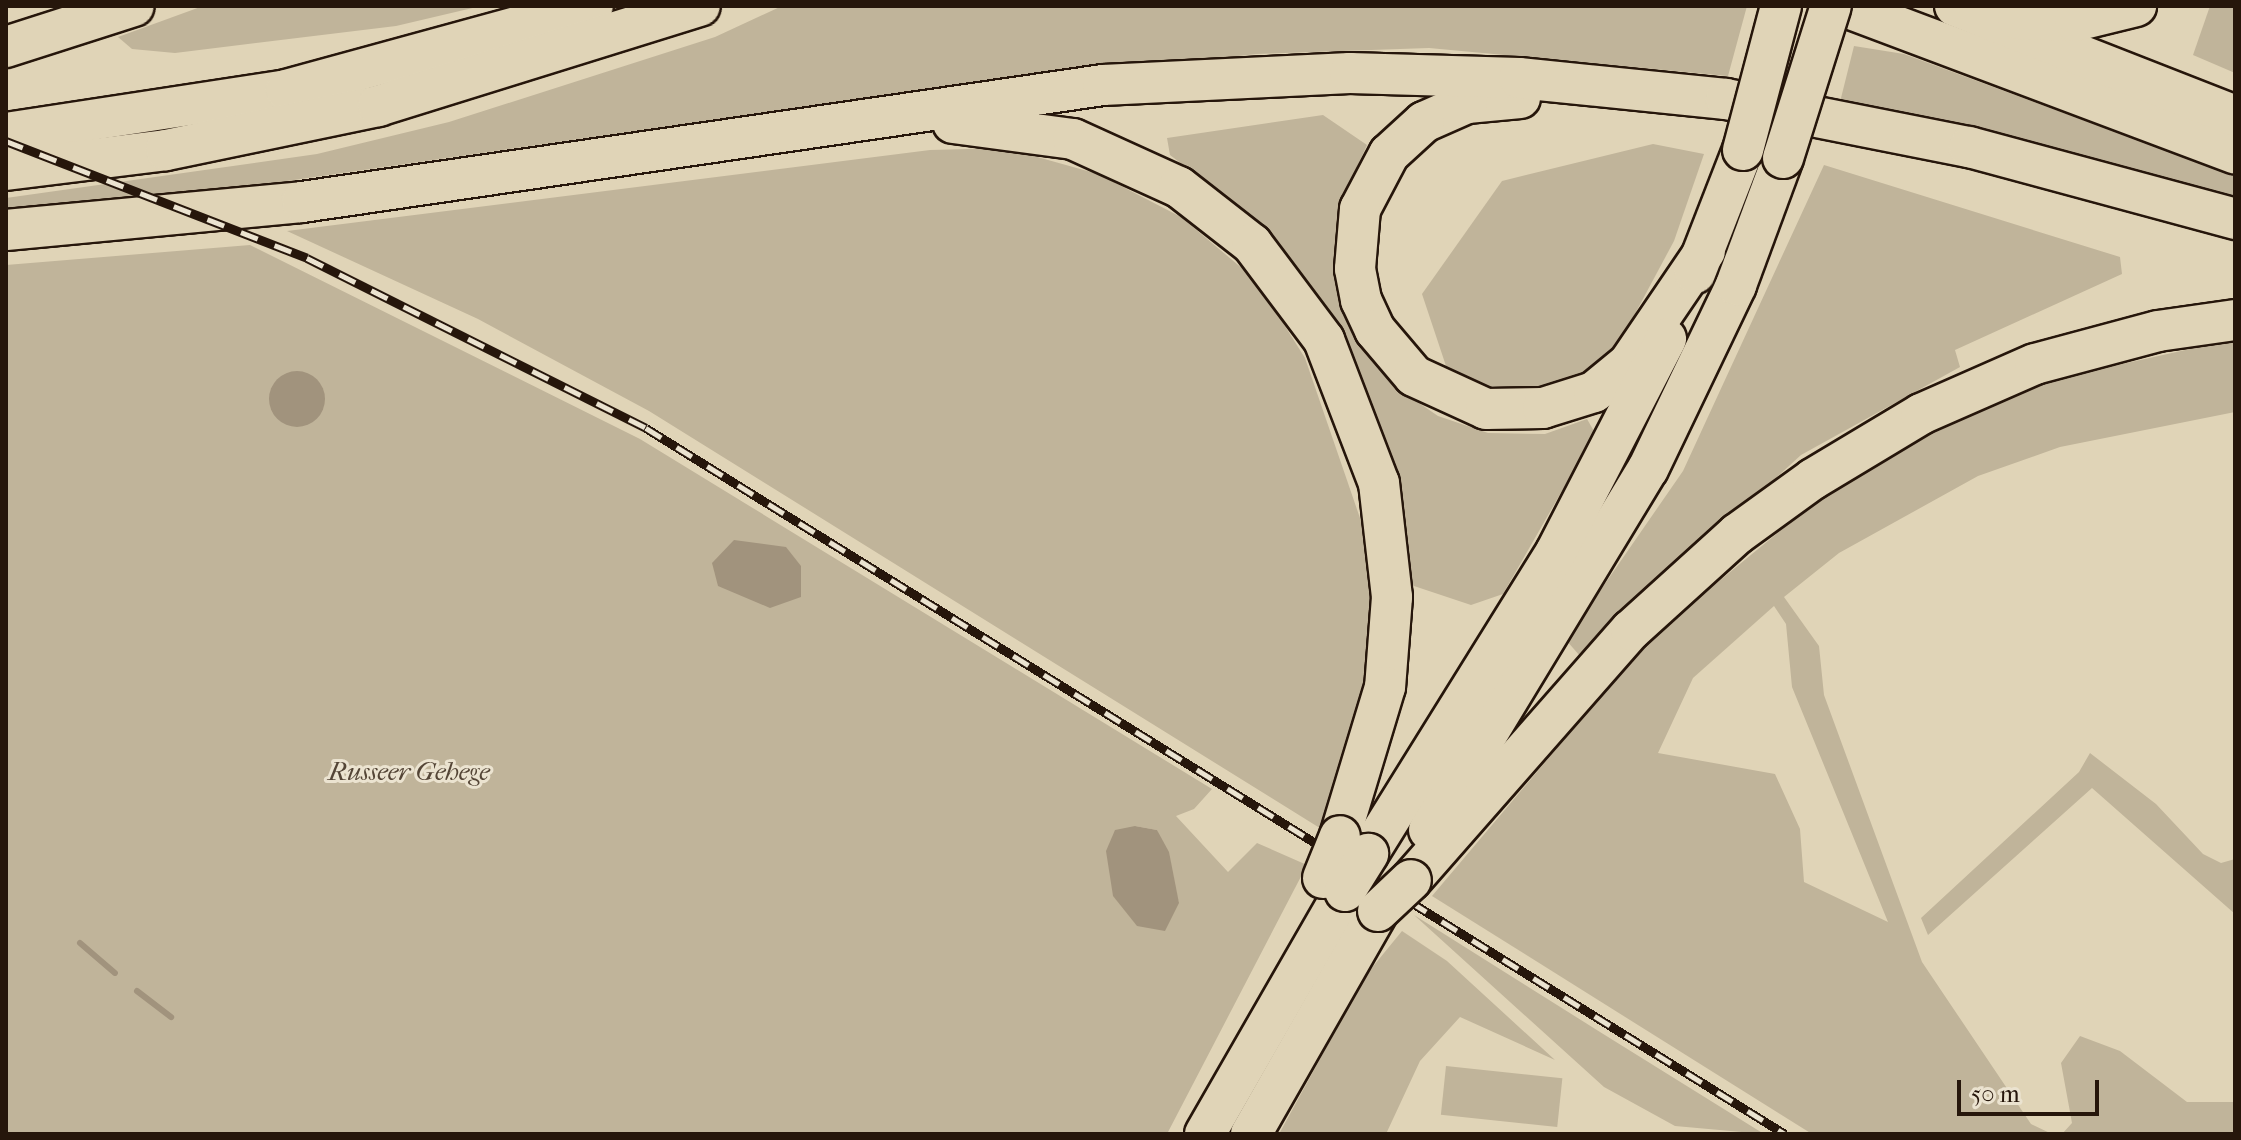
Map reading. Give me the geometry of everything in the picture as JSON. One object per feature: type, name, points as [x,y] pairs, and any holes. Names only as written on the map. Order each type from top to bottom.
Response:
[{"type":"highway","points":[[6,47],[134,6]]},
{"type":"highway","points":[[6,133],[286,90],[593,6]]},
{"type":"highway","points":[[6,170],[166,150],[378,106],[700,6]]},
{"type":"highway","points":[[1380,861],[1563,539],[1705,251],[1743,150],[1781,6]]},
{"type":"highway","points":[[1380,861],[1648,469],[1736,285],[1783,158],[1831,6]]},
{"type":"highway","points":[[1843,6],[2235,153]]},
{"type":"highway","points":[[1959,7],[2043,22],[2104,17],[2136,6]]},
{"type":"highway","points":[[1959,7],[2235,116]]},
{"type":"highway","points":[[6,230],[302,202],[833,120],[1103,85],[1263,74],[1519,78],[1726,99],[1969,147],[2235,219]]},
{"type":"highway","points":[[1705,251],[1614,377],[1569,402],[1515,411],[1451,398],[1414,376],[1375,330],[1355,269],[1360,209],[1374,176],[1407,135],[1443,110],[1501,97],[1726,99]]},
{"type":"highway","points":[[833,120],[992,124],[1102,149],[1206,205],[1291,290],[1354,404],[1379,483],[1390,555],[1378,911],[1251,1134]]},
{"type":"highway","points":[[1205,1134],[1266,1022],[1334,884],[1380,861],[1737,534],[1813,479],[1921,414],[2035,364],[2158,331],[2235,320]]},
{"type":"green space","points":[[203,6],[481,6],[396,26],[175,53],[132,49],[118,37]]},
{"type":"green space","points":[[782,6],[1747,6],[1728,76],[1429,48],[1256,54],[823,104],[203,193],[6,208],[6,198],[317,154],[449,122],[715,37]]},
{"type":"green space","points":[[2210,6],[2235,6],[2235,73],[2193,55]]},
{"type":"green space","points":[[1854,46],[1904,54],[2235,176],[2235,200],[1840,102]]},
{"type":"green space","points":[[1323,115],[1367,145],[1340,204],[1338,263],[1361,340],[1400,390],[1438,416],[1488,433],[1545,434],[1587,419],[1595,433],[1503,594],[1471,605],[1411,585],[1392,475],[1341,333],[1267,229],[1170,155],[1167,138]]},
{"type":"green space","points":[[1653,144],[1704,154],[1674,241],[1622,338],[1589,372],[1542,392],[1494,391],[1449,375],[1422,294],[1502,181]]},
{"type":"green space","points":[[1005,148],[1098,174],[1181,217],[1256,280],[1305,358],[1361,521],[1371,603],[1364,687],[1323,830],[649,411],[478,319],[287,231],[930,150]]},
{"type":"green space","points":[[1824,165],[2120,257],[2122,274],[1955,350],[1960,367],[1801,455],[1580,656],[1566,640],[1683,471]]},
{"type":"green space","name":"Russeer Gehege","points":[[250,245],[640,439],[1212,789],[1194,809],[1176,816],[1228,872],[1257,843],[1307,865],[1167,1134],[6,1134],[6,265]],"holes":[[[1135,826],[1157,830],[1179,903]]]},
{"type":"green space","points":[[2235,339],[2235,412],[2060,447],[1978,476],[1839,553],[1784,597],[1819,646],[1824,695],[1922,962],[2031,1124],[2052,1134],[1812,1134],[1432,896],[1651,637],[1813,504],[1891,451],[2050,380]],"holes":[[[1774,606],[1786,624],[1792,687],[1888,922],[1804,882],[1800,829],[1775,774],[1658,753],[1693,678]]]},
{"type":"green space","points":[[2090,753],[2156,804],[2203,854],[2221,863],[2235,859],[2235,914],[2092,788],[1928,935],[1921,918],[2079,772]]},
{"type":"green space","points":[[1414,915],[1764,1134],[1675,1126],[1604,1087]]},
{"type":"green space","points":[[1402,931],[1447,961],[1555,1060],[1460,1017],[1420,1061],[1386,1134],[1279,1134],[1366,975]]},
{"type":"green space","points":[[2080,1036],[2120,1051],[2187,1102],[2235,1102],[2235,1134],[2062,1134],[2072,1123],[2061,1063]]},
{"type":"green space","points":[[1446,1066],[1562,1078],[1557,1127],[1441,1115]]},
{"type":"shaded area","points":[[297,371],[317,379],[325,399],[317,419],[297,427],[277,419],[269,399],[277,379]]},
{"type":"shaded area","points":[[734,540],[786,547],[801,566],[801,597],[770,608],[718,586],[712,563]]},
{"type":"shaded area","points":[[1135,826],[1157,830],[1169,852],[1179,903],[1165,931],[1137,926],[1113,896],[1106,851],[1115,830]]},
{"type":"waterway","points":[[80,943],[115,973]]},
{"type":"waterway","points":[[137,991],[171,1017]]},
{"type":"railway","points":[[6,141],[307,258],[646,428],[1785,1134]]}]
